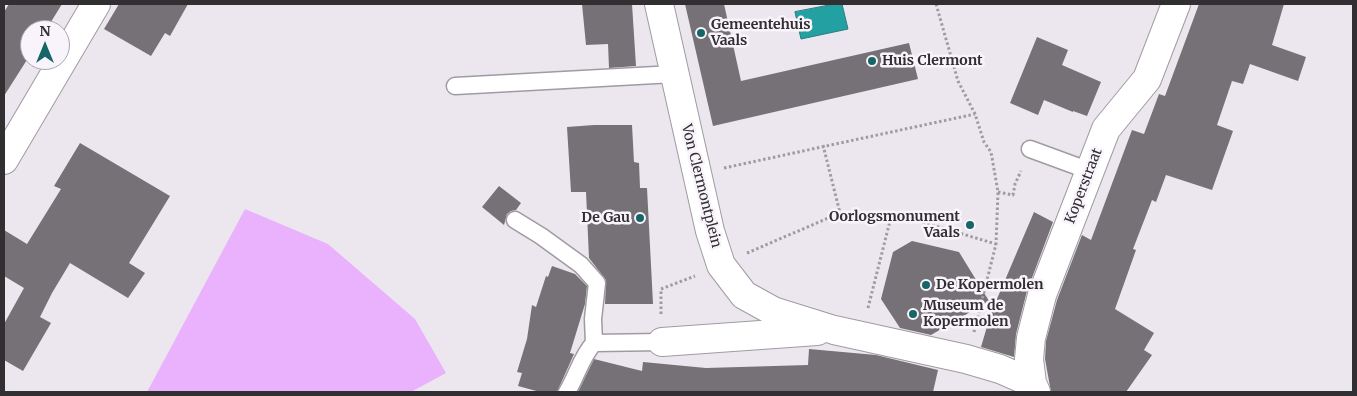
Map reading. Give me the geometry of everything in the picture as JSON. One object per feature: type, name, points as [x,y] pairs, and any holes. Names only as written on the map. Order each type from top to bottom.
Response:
[{"type":"street","points":[[4,160],[96,4]]},
{"type":"street","name":"Von Clermontplein","points":[[659,4],[710,231],[721,265],[744,295],[773,311],[834,330],[966,359],[1000,369],[1034,387]]},
{"type":"street","name":"Koperstraat","points":[[1034,387],[1029,360],[1031,338],[1042,296],[1106,129],[1147,79],[1176,4]]},
{"type":"street","name":"Von Clermontplein","points":[[662,342],[834,330]]},
{"type":"lane","points":[[455,86],[674,74]]},
{"type":"lane","points":[[1030,149],[1090,171]]},
{"type":"lane","points":[[515,220],[581,265],[597,283],[593,319],[594,343]]},
{"type":"lane","points":[[567,392],[576,379],[586,351],[594,343],[662,342]]},
{"type":"path","points":[[936,4],[958,81],[975,114],[984,142],[991,152],[998,192],[996,244],[980,312],[966,359]]},
{"type":"path","points":[[696,174],[823,145],[975,114]]},
{"type":"path","points":[[823,145],[840,213]]},
{"type":"path","points":[[998,192],[1013,195],[1015,184],[1030,149]]},
{"type":"path","points":[[661,289],[840,213],[892,213],[996,244]]},
{"type":"path","points":[[861,335],[892,213]]},
{"type":"shaded area","points":[[245,209],[328,244],[415,319],[446,373],[411,392],[147,392]]},
{"type":"water","points":[[842,4],[848,29],[801,39],[795,12]]},
{"type":"building","points":[[9,4],[62,4],[52,20],[20,20],[20,70],[4,96],[4,12]]},
{"type":"building","points":[[119,4],[188,4],[170,36],[165,33],[151,56],[104,29]]},
{"type":"building","points":[[582,4],[632,4],[636,66],[609,68],[608,44],[586,45]]},
{"type":"building","name":"Huis Clermont","points":[[685,4],[724,4],[741,81],[909,43],[918,79],[713,126]]},
{"type":"building","points":[[1199,4],[1284,4],[1272,45],[1306,57],[1298,81],[1250,64],[1243,84],[1232,81],[1217,125],[1233,131],[1212,190],[1166,175],[1156,202],[1152,200],[1133,249],[1136,250],[1115,309],[1154,333],[1144,350],[1152,355],[1126,392],[1051,392],[1045,359],[1046,341],[1057,300],[1082,235],[1091,240],[1132,130],[1144,134],[1159,94],[1165,96]]},
{"type":"building","points":[[1037,37],[1068,50],[1062,65],[1101,82],[1087,116],[1044,100],[1038,115],[1010,103]]},
{"type":"building","points":[[632,125],[634,162],[639,163],[640,188],[647,188],[653,304],[605,304],[606,280],[589,258],[586,192],[571,192],[567,127]]},
{"type":"building","points":[[80,143],[170,196],[129,263],[145,273],[128,298],[70,263],[40,317],[51,323],[23,371],[4,360],[4,324],[24,288],[4,276],[4,230],[27,244],[61,189],[54,186]]},
{"type":"building","points":[[499,186],[521,203],[516,210],[507,214],[504,225],[482,207]]},
{"type":"building","points":[[1034,212],[1053,222],[1027,291],[1016,334],[1014,357],[981,347],[991,313]]},
{"type":"building","name":"De Kopermolen","points":[[912,241],[959,252],[989,301],[931,335],[900,328],[881,299],[893,252]]},
{"type":"building","points":[[552,266],[575,274],[587,286],[585,304],[570,353],[574,354],[557,392],[540,392],[518,386],[522,373],[517,372],[527,339],[532,305],[536,307],[546,276],[548,277]]},
{"type":"building","points":[[809,349],[876,355],[938,370],[933,392],[578,392],[594,359],[642,371],[643,362],[706,368],[808,365]]},
{"type":"place","name":"Gemeentehuis Vaals","points":[[701,33]]},
{"type":"place","name":"Huis Clermont","points":[[872,61]]},
{"type":"place","name":"De Gau","points":[[640,218]]},
{"type":"place","name":"Oorlogsmonument Vaals","points":[[970,225]]},
{"type":"place","name":"De Kopermolen","points":[[926,285]]},
{"type":"place","name":"Museum de Kopermolen","points":[[913,314]]}]
